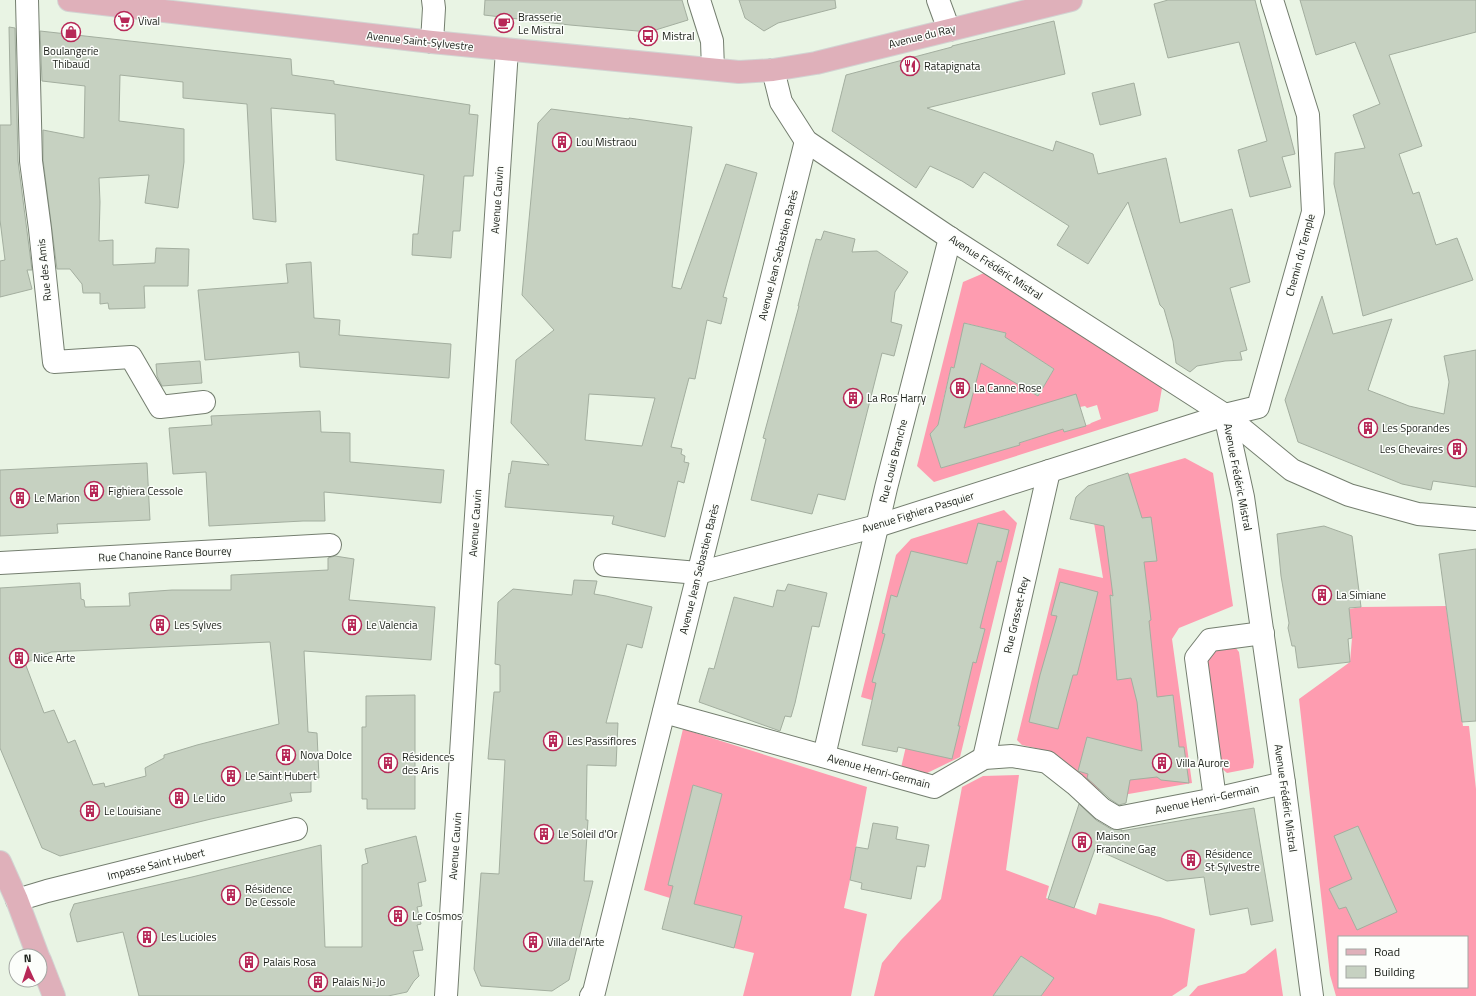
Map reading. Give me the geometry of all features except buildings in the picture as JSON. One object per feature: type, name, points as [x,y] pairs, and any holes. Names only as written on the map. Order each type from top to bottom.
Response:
[{"type":"main road","name":"Avenue Saint-Sylvestre","points":[[69,0],[507,50],[739,72],[773,70]]},
{"type":"main road","name":"Avenue du Ray","points":[[773,70],[816,62],[1071,0]]},
{"type":"main road","points":[[0,862],[17,900],[35,948]]},
{"type":"main road","points":[[48,981],[54,996]]},
{"type":"street","name":"Rue des Amis","points":[[27,0],[31,161],[40,229],[54,362],[131,356],[160,407],[204,402]]},
{"type":"street","points":[[432,42],[433,0]]},
{"type":"street","points":[[699,0],[712,42],[713,69]]},
{"type":"street","points":[[938,0],[949,30]]},
{"type":"street","name":"Chemin du Temple","points":[[1225,414],[1258,407],[1313,212],[1308,115],[1272,0]]},
{"type":"street","name":"Avenue Cauvin","points":[[446,996],[507,50]]},
{"type":"street","name":"Avenue Frédéric Mistral","points":[[773,70],[781,102],[806,142],[950,238],[1225,414],[1243,497],[1284,783],[1312,996]]},
{"type":"street","name":"Avenue Jean Sebastien Barès","points":[[591,996],[594,992],[806,142]]},
{"type":"street","name":"Rue Louis Branche","points":[[824,756],[877,526],[950,238]]},
{"type":"street","points":[[1225,414],[1292,470],[1349,495],[1418,514],[1476,519]]},
{"type":"street","name":"Avenue Fighiera Pasquier","points":[[605,565],[698,573],[877,526],[1225,414]]},
{"type":"street","name":"Rue Grasset-Rey","points":[[984,758],[1049,471]]},
{"type":"street","name":"Rue Chanoine Rance Bourrey","points":[[0,563],[330,545]]},
{"type":"street","points":[[1215,798],[1196,658],[1210,640],[1263,633]]},
{"type":"street","name":"Avenue Henri-Germain","points":[[664,712],[934,787],[984,758],[1012,756],[1047,762],[1075,784],[1102,809],[1117,818],[1284,783]]},
{"type":"street","name":"Impasse Saint Hubert","points":[[17,900],[296,829]]},
{"type":"shaded area","points":[[984,273],[1162,388],[1158,411],[934,482],[917,466],[963,282]],"holes":[[[965,323],[1006,333],[1002,349]],[[1026,351],[1054,369],[1038,396],[1009,379]],[[951,367],[978,374],[969,408],[943,401]],[[1055,401],[1080,407],[1085,406],[1087,408],[1097,405],[1101,419],[1064,432]],[[1023,410],[1032,439],[1005,449],[996,418]],[[939,424],[984,455],[941,468],[931,436],[936,434],[935,428]]]},
{"type":"shaded area","points":[[1185,458],[1213,473],[1233,606],[1179,628],[1172,639],[1192,783],[1117,796],[1117,791],[1099,790],[1062,759],[1044,750],[1022,745],[1017,740],[1059,568],[1103,578],[1088,486]]},
{"type":"shaded area","points":[[1004,510],[1017,523],[960,757],[919,777],[900,772],[914,712],[861,697],[896,555],[911,539]]},
{"type":"shaded area","points":[[1446,606],[1463,726],[1469,726],[1476,789],[1476,996],[1336,996],[1330,975],[1299,699],[1350,662],[1352,638],[1348,639],[1349,609],[1361,607]]},
{"type":"shaded area","points":[[1235,647],[1239,652],[1254,762],[1253,768],[1227,773],[1220,767],[1207,657],[1213,650]]},
{"type":"shaded area","points":[[683,729],[867,787],[844,908],[867,914],[851,996],[743,996],[754,953],[734,948],[742,916],[644,890]],"holes":[[[693,785],[722,794],[697,892],[675,857]]]},
{"type":"shaded area","points":[[1019,775],[1006,870],[1049,886],[1046,898],[1096,915],[1099,903],[1160,917],[1195,929],[1187,986],[1172,996],[1041,996],[1053,978],[1021,956],[993,996],[874,996],[882,963],[901,940],[941,899],[962,787],[983,776]]},
{"type":"shaded area","points":[[1276,948],[1283,996],[1189,996],[1198,986],[1245,973]]},
{"type":"place","name":"Vival","points":[[124,21]]},
{"type":"place","name":"Brasserie Le Mistral","points":[[504,23]]},
{"type":"place","name":"Boulangerie Thibaud","points":[[71,32]]},
{"type":"place","name":"Mistral","points":[[648,36]]},
{"type":"place","name":"Ratapignata","points":[[910,66]]},
{"type":"place","name":"Lou Mistraou","points":[[562,142]]},
{"type":"place","name":"La Canne Rose","points":[[960,388]]},
{"type":"place","name":"La Ros Harry","points":[[853,398]]},
{"type":"place","name":"Les Sporandes","points":[[1368,428]]},
{"type":"place","name":"Les Chevaires","points":[[1457,449]]},
{"type":"place","name":"Fighiera Cessole","points":[[94,491]]},
{"type":"place","name":"Le Marion","points":[[20,498]]},
{"type":"place","name":"La Simiane","points":[[1322,595]]},
{"type":"place","name":"Les Sylves","points":[[160,625]]},
{"type":"place","name":"Le Valencia","points":[[352,625]]},
{"type":"place","name":"Nice Arte","points":[[19,658]]},
{"type":"place","name":"Les Passiflores","points":[[553,741]]},
{"type":"place","name":"Nova Dolce","points":[[286,755]]},
{"type":"place","name":"Résidences des Aris","points":[[388,763]]},
{"type":"place","name":"Villa Aurore","points":[[1162,763]]},
{"type":"place","name":"Le Saint Hubert","points":[[231,776]]},
{"type":"place","name":"Le Lido","points":[[179,798]]},
{"type":"place","name":"Le Louisiane","points":[[90,811]]},
{"type":"place","name":"Le Soleil d'Or","points":[[544,834]]},
{"type":"place","name":"Maison Francine Gag","points":[[1082,842]]},
{"type":"place","name":"Résidence St Sylvestre","points":[[1191,860]]},
{"type":"place","name":"Résidence De Cessole","points":[[231,895]]},
{"type":"place","name":"Le Cosmos","points":[[398,916]]},
{"type":"place","name":"Les Lucioles","points":[[147,937]]},
{"type":"place","name":"Villa del'Arte","points":[[533,942]]},
{"type":"place","name":"Palais Rosa","points":[[249,962]]},
{"type":"place","name":"Palais Ni-Jo","points":[[318,982]]}]
